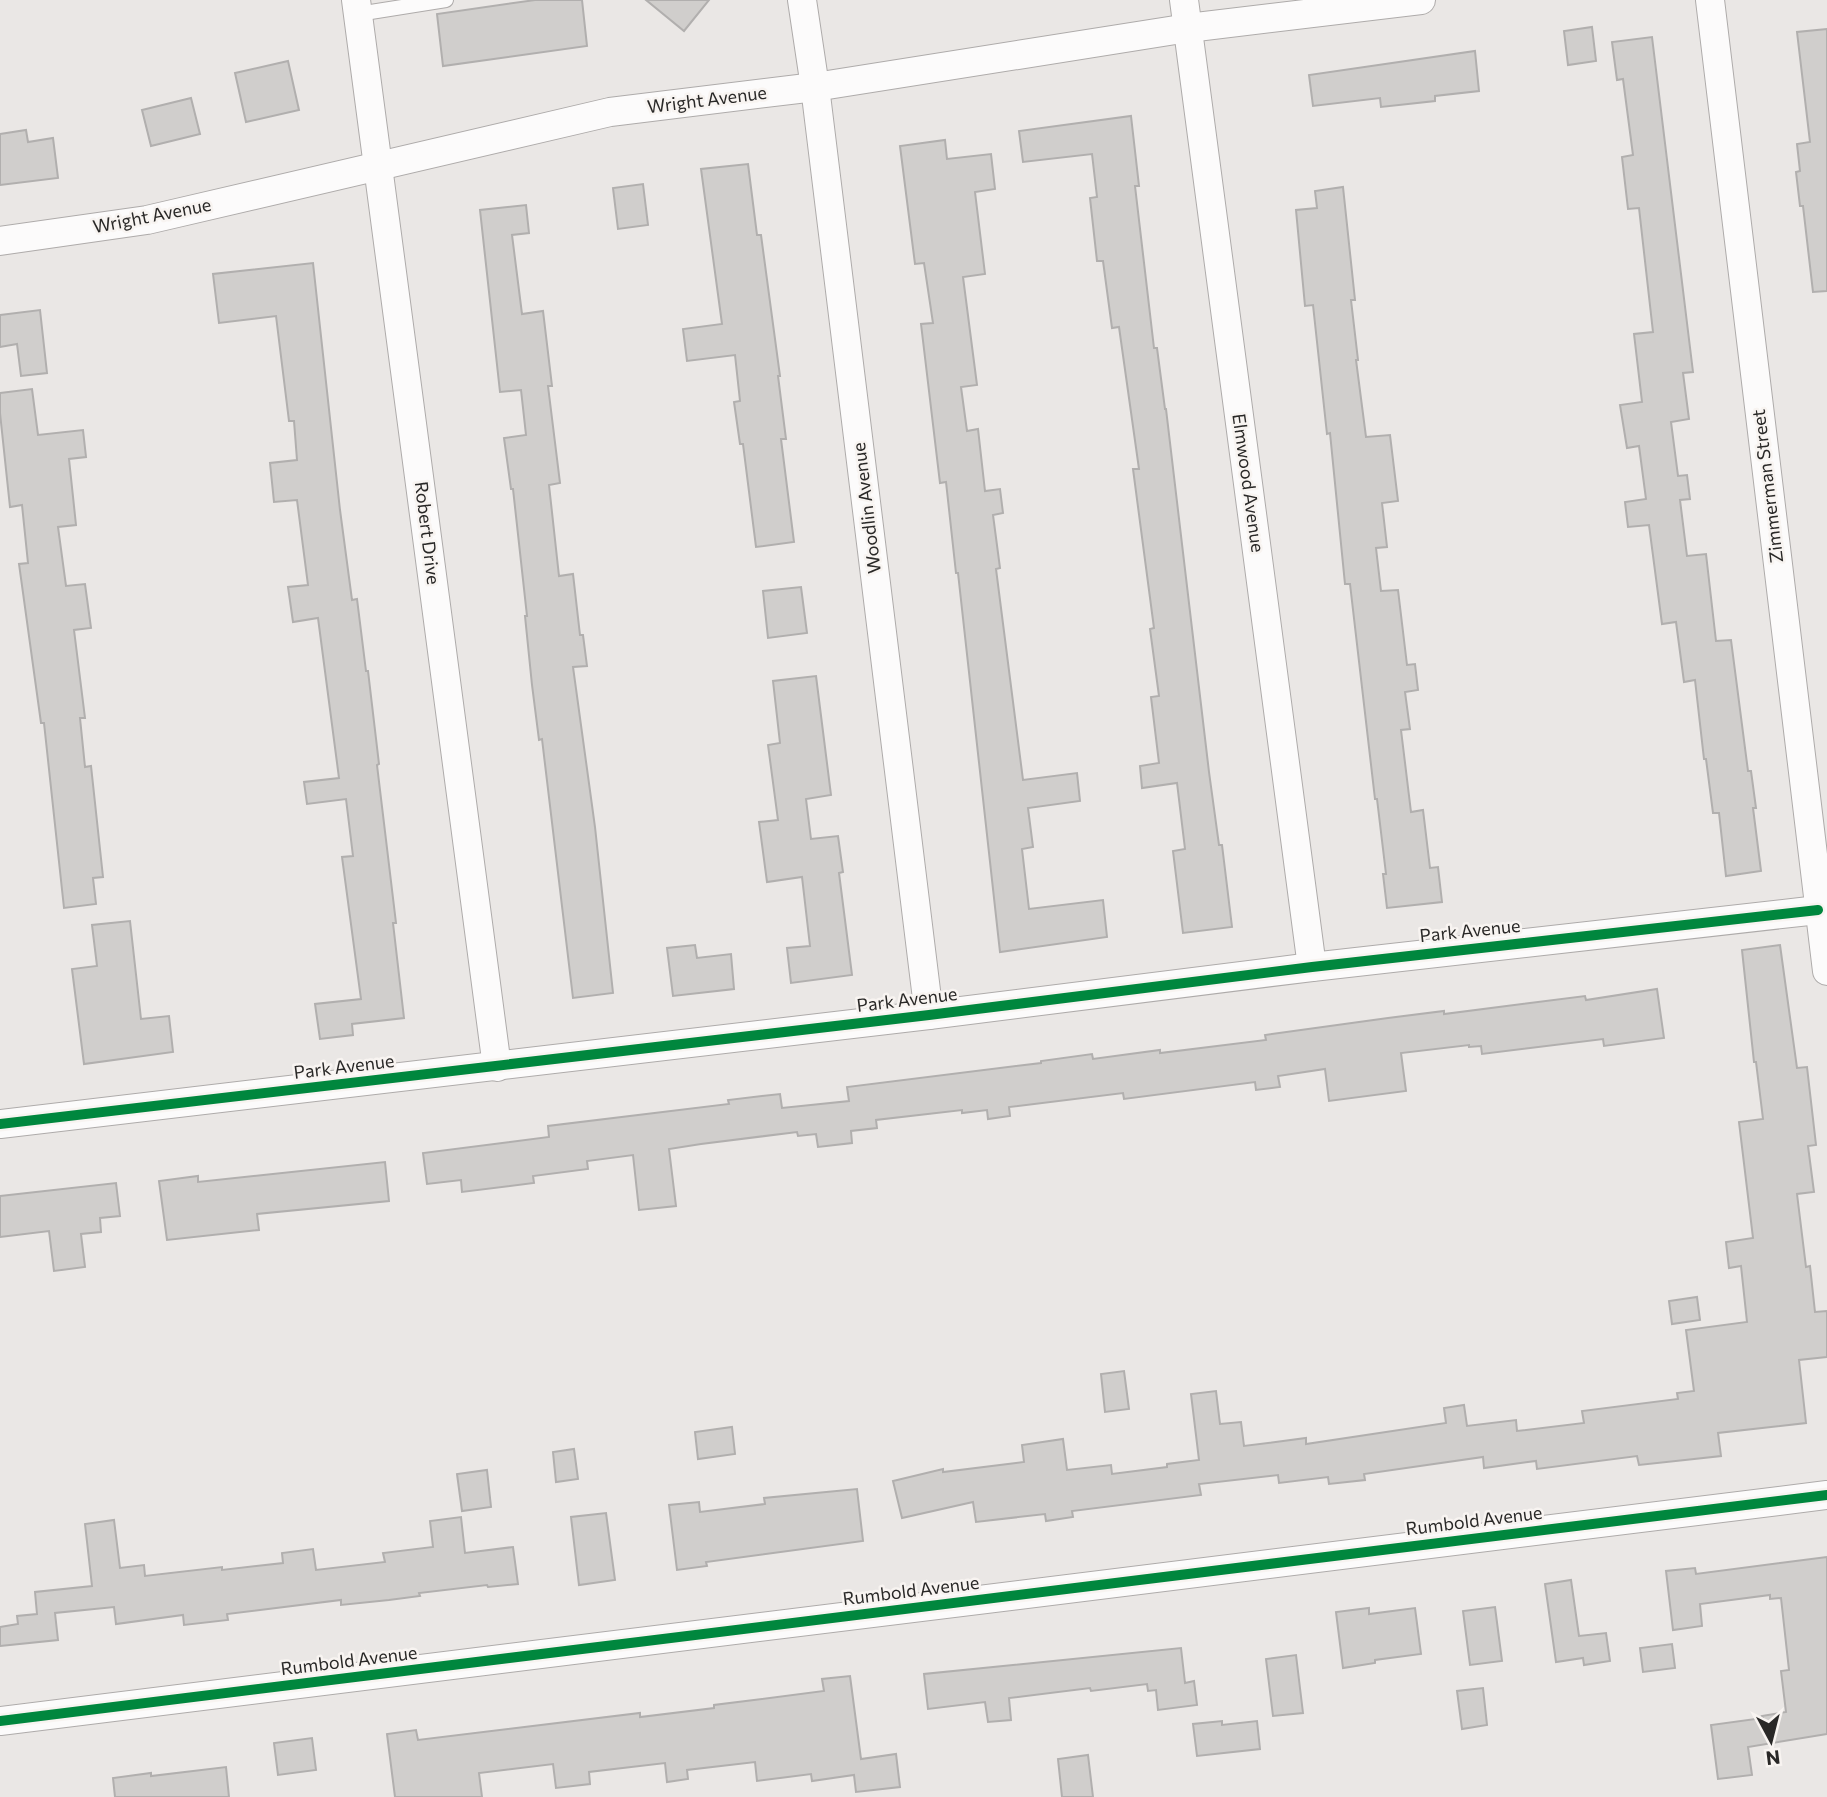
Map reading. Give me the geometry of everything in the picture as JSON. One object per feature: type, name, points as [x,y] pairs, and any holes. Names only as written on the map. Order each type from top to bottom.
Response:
[{"type":"street","name":"Woodlin Avenue","points":[[802,0],[929,1015]]},
{"type":"street","name":"Elmwood Avenue","points":[[1184,0],[1312,967]]},
{"type":"street","name":"Wright Avenue","points":[[0,241],[147,220],[610,112],[815,87],[1188,28],[1421,0]]},
{"type":"street","name":"Zimmerman Street","points":[[1710,0],[1816,805],[1818,910],[1827,971]]},
{"type":"street","name":"Robert Drive","points":[[357,7],[497,1067]]},
{"type":"street","name":"Park Avenue","points":[[0,1124],[497,1067],[1312,967],[1818,910]]},
{"type":"street","name":"Rumbold Avenue","points":[[0,1721],[1827,1495]]},
{"type":"lane","points":[[357,7],[446,0]]},
{"type":"building","points":[[535,0],[582,0],[587,46],[443,66],[437,14]]},
{"type":"building","points":[[646,0],[709,0],[684,31]]},
{"type":"building","points":[[1592,27],[1596,61],[1568,65],[1564,31]]},
{"type":"building","points":[[1827,29],[1827,291],[1813,292],[1803,206],[1800,206],[1796,172],[1800,171],[1797,144],[1810,142],[1797,32]]},
{"type":"building","points":[[1652,37],[1693,372],[1683,373],[1689,419],[1671,422],[1678,476],[1687,475],[1690,499],[1680,500],[1687,556],[1706,554],[1716,641],[1731,640],[1748,771],[1751,771],[1756,808],[1753,808],[1761,871],[1726,876],[1719,813],[1713,813],[1704,759],[1695,680],[1684,682],[1676,622],[1662,624],[1649,525],[1628,527],[1625,502],[1646,499],[1639,446],[1627,448],[1620,405],[1642,402],[1634,334],[1653,332],[1639,208],[1628,209],[1622,157],[1633,155],[1623,79],[1617,80],[1612,42]]},
{"type":"building","points":[[1475,51],[1479,91],[1435,96],[1435,101],[1381,107],[1380,98],[1313,106],[1309,75]]},
{"type":"building","points":[[288,61],[299,110],[246,122],[235,73]]},
{"type":"building","points":[[191,98],[200,134],[151,146],[142,110]]},
{"type":"building","points":[[1131,116],[1139,186],[1135,186],[1154,348],[1157,348],[1166,409],[1209,772],[1219,845],[1222,845],[1232,927],[1183,933],[1173,851],[1185,849],[1177,783],[1142,788],[1140,766],[1159,763],[1151,697],[1159,696],[1150,629],[1154,628],[1133,469],[1139,469],[1119,327],[1112,328],[1103,261],[1097,261],[1090,198],[1097,197],[1092,154],[1023,162],[1019,131]]},
{"type":"building","points":[[26,130],[28,142],[53,138],[58,178],[0,185],[0,134]]},
{"type":"building","points":[[945,140],[947,159],[991,154],[995,189],[975,192],[985,274],[963,277],[977,385],[961,387],[967,431],[978,429],[985,491],[1000,489],[1003,513],[993,515],[1000,568],[996,569],[1023,780],[1077,773],[1080,801],[1028,808],[1033,847],[1022,849],[1029,909],[1103,900],[1107,937],[1000,952],[958,573],[946,482],[940,483],[921,324],[933,323],[924,263],[915,264],[900,146]]},
{"type":"building","points":[[748,164],[757,235],[761,235],[780,376],[786,439],[781,439],[794,542],[756,547],[743,444],[740,444],[734,402],[740,401],[735,355],[687,361],[683,329],[722,324],[701,169]]},
{"type":"building","points":[[643,184],[648,225],[618,229],[613,188]]},
{"type":"building","points":[[1343,187],[1355,300],[1351,300],[1356,360],[1366,437],[1390,435],[1398,501],[1382,503],[1387,547],[1376,548],[1381,591],[1398,590],[1407,665],[1415,664],[1418,690],[1405,692],[1410,729],[1401,730],[1411,812],[1423,810],[1430,868],[1438,867],[1442,902],[1387,908],[1383,874],[1386,874],[1350,584],[1345,584],[1330,433],[1327,434],[1313,305],[1305,306],[1296,210],[1317,208],[1315,191]]},
{"type":"building","points":[[526,205],[529,233],[512,235],[522,314],[543,311],[552,386],[548,386],[560,483],[549,485],[559,576],[573,574],[580,635],[583,635],[587,666],[573,667],[595,827],[613,993],[573,998],[542,739],[539,740],[532,685],[513,489],[504,438],[526,435],[521,390],[500,392],[480,210]]},
{"type":"building","points":[[313,263],[352,600],[357,599],[368,671],[404,1018],[352,1024],[353,1035],[320,1039],[315,1004],[361,999],[342,857],[353,856],[346,799],[307,804],[304,782],[339,778],[318,618],[293,622],[288,587],[308,585],[297,500],[274,502],[270,463],[297,460],[294,421],[289,421],[276,316],[219,323],[213,274]]},
{"type":"building","points":[[40,310],[47,373],[21,376],[17,344],[0,347],[0,315]]},
{"type":"building","points":[[32,389],[38,435],[83,430],[86,457],[69,459],[76,525],[58,527],[66,586],[85,584],[91,628],[74,630],[85,718],[80,718],[85,767],[91,766],[103,877],[93,878],[96,904],[64,908],[44,723],[41,723],[19,564],[28,563],[22,505],[10,507],[0,413],[0,393]]},
{"type":"building","points":[[801,587],[807,633],[768,638],[763,591]]},
{"type":"building","points":[[816,676],[831,795],[806,799],[811,839],[838,836],[843,872],[839,873],[852,975],[791,983],[787,948],[810,946],[802,877],[767,882],[759,822],[778,820],[768,745],[780,743],[773,681]]},
{"type":"building","points":[[130,921],[141,1019],[169,1016],[173,1052],[84,1064],[72,969],[97,966],[92,925]]},
{"type":"building","points":[[695,945],[697,958],[731,954],[734,989],[673,996],[667,948]]},
{"type":"building","points":[[1780,945],[1797,1068],[1807,1067],[1816,1145],[1808,1146],[1814,1192],[1797,1194],[1806,1267],[1810,1266],[1815,1312],[1827,1311],[1827,1357],[1799,1360],[1806,1423],[1718,1433],[1721,1456],[1639,1465],[1637,1456],[1537,1469],[1536,1461],[1484,1468],[1483,1457],[1364,1474],[1365,1480],[1329,1484],[1328,1477],[1279,1483],[1278,1475],[1199,1484],[1201,1495],[1072,1511],[1073,1517],[1046,1521],[1045,1514],[976,1522],[973,1502],[902,1518],[893,1481],[943,1469],[943,1472],[1024,1462],[1022,1445],[1063,1439],[1067,1470],[1111,1465],[1112,1474],[1199,1460],[1191,1394],[1216,1391],[1220,1424],[1241,1422],[1244,1446],[1306,1438],[1306,1444],[1446,1423],[1444,1408],[1464,1405],[1467,1426],[1516,1420],[1517,1431],[1584,1423],[1582,1411],[1678,1399],[1677,1393],[1694,1391],[1686,1330],[1747,1322],[1741,1266],[1729,1268],[1726,1242],[1753,1238],[1739,1122],[1763,1119],[1742,950]]},
{"type":"building","points":[[1657,989],[1664,1038],[1604,1046],[1603,1039],[1482,1054],[1481,1046],[1469,1045],[1401,1053],[1406,1091],[1329,1101],[1325,1069],[1278,1076],[1280,1087],[1256,1090],[1255,1082],[1124,1099],[1123,1093],[1009,1107],[1010,1116],[988,1119],[987,1110],[962,1113],[962,1110],[876,1120],[877,1128],[851,1131],[852,1143],[818,1147],[816,1134],[798,1136],[797,1132],[701,1144],[669,1149],[676,1206],[639,1210],[633,1155],[587,1161],[588,1169],[533,1176],[534,1183],[462,1192],[461,1180],[427,1184],[423,1153],[549,1137],[548,1126],[729,1104],[728,1100],[780,1094],[782,1108],[849,1101],[847,1087],[1041,1063],[1092,1054],[1093,1059],[1160,1050],[1160,1053],[1266,1040],[1265,1035],[1388,1018],[1444,1011],[1444,1014],[1585,996],[1586,1000]]},
{"type":"building","points":[[385,1162],[389,1201],[257,1214],[259,1230],[167,1240],[159,1181],[198,1176],[198,1182]]},
{"type":"building","points":[[116,1183],[120,1216],[100,1218],[101,1232],[81,1234],[85,1267],[54,1271],[49,1231],[0,1237],[0,1196]]},
{"type":"building","points":[[1697,1297],[1700,1320],[1672,1324],[1669,1301]]},
{"type":"building","points":[[1124,1371],[1129,1409],[1105,1412],[1101,1374]]},
{"type":"building","points":[[732,1427],[735,1454],[698,1459],[695,1432]]},
{"type":"building","points":[[574,1449],[578,1479],[556,1482],[553,1452]]},
{"type":"building","points":[[487,1470],[491,1507],[462,1511],[457,1474]]},
{"type":"building","points":[[857,1489],[863,1541],[706,1562],[707,1566],[677,1570],[669,1505],[699,1502],[700,1512],[765,1504],[764,1498]]},
{"type":"building","points":[[606,1513],[615,1580],[579,1585],[571,1517]]},
{"type":"building","points":[[461,1517],[465,1553],[513,1547],[518,1584],[419,1593],[420,1596],[341,1605],[341,1600],[227,1614],[228,1620],[184,1625],[183,1615],[116,1624],[114,1607],[55,1613],[58,1640],[0,1646],[0,1627],[18,1624],[17,1616],[37,1614],[35,1592],[92,1586],[85,1524],[114,1520],[120,1568],[144,1565],[145,1576],[283,1563],[282,1553],[313,1549],[316,1570],[385,1562],[383,1553],[433,1547],[430,1521]]},
{"type":"building","points":[[1827,1557],[1827,1734],[1748,1747],[1752,1775],[1718,1779],[1711,1725],[1786,1712],[1781,1671],[1789,1670],[1781,1598],[1770,1599],[1770,1595],[1700,1604],[1702,1626],[1673,1630],[1666,1571],[1695,1568],[1696,1574]]},
{"type":"building","points":[[1571,1580],[1579,1636],[1606,1633],[1610,1661],[1584,1665],[1583,1658],[1556,1662],[1545,1584]]},
{"type":"building","points":[[1495,1607],[1502,1661],[1470,1665],[1463,1611]]},
{"type":"building","points":[[1369,1608],[1369,1614],[1415,1608],[1421,1654],[1375,1660],[1375,1663],[1343,1668],[1336,1612]]},
{"type":"building","points":[[1672,1644],[1675,1668],[1643,1672],[1640,1648]]},
{"type":"building","points":[[1181,1648],[1185,1683],[1194,1681],[1197,1705],[1158,1710],[1156,1690],[1148,1691],[1147,1684],[1009,1698],[1011,1720],[988,1722],[985,1702],[928,1709],[924,1674]]},
{"type":"building","points":[[1296,1655],[1303,1713],[1273,1716],[1266,1659]]},
{"type":"building","points":[[850,1676],[861,1759],[896,1754],[900,1787],[856,1792],[854,1775],[812,1781],[811,1774],[757,1781],[755,1762],[687,1770],[688,1779],[667,1782],[665,1763],[589,1772],[590,1784],[556,1788],[553,1764],[479,1773],[482,1797],[395,1797],[387,1734],[416,1730],[418,1740],[640,1713],[640,1717],[714,1708],[714,1705],[824,1691],[822,1679]]},
{"type":"building","points":[[1483,1688],[1487,1725],[1462,1729],[1457,1691]]},
{"type":"building","points":[[1222,1721],[1222,1725],[1257,1721],[1260,1749],[1197,1756],[1193,1724]]},
{"type":"building","points":[[312,1738],[316,1770],[278,1775],[274,1743]]},
{"type":"building","points":[[1088,1755],[1093,1797],[1062,1797],[1058,1759]]},
{"type":"building","points":[[226,1767],[229,1797],[115,1797],[113,1778]]},
{"type":"cycle path","points":[[0,1124],[929,1015],[1312,967],[1818,910]]},
{"type":"cycle path","points":[[0,1721],[1827,1495]]}]
